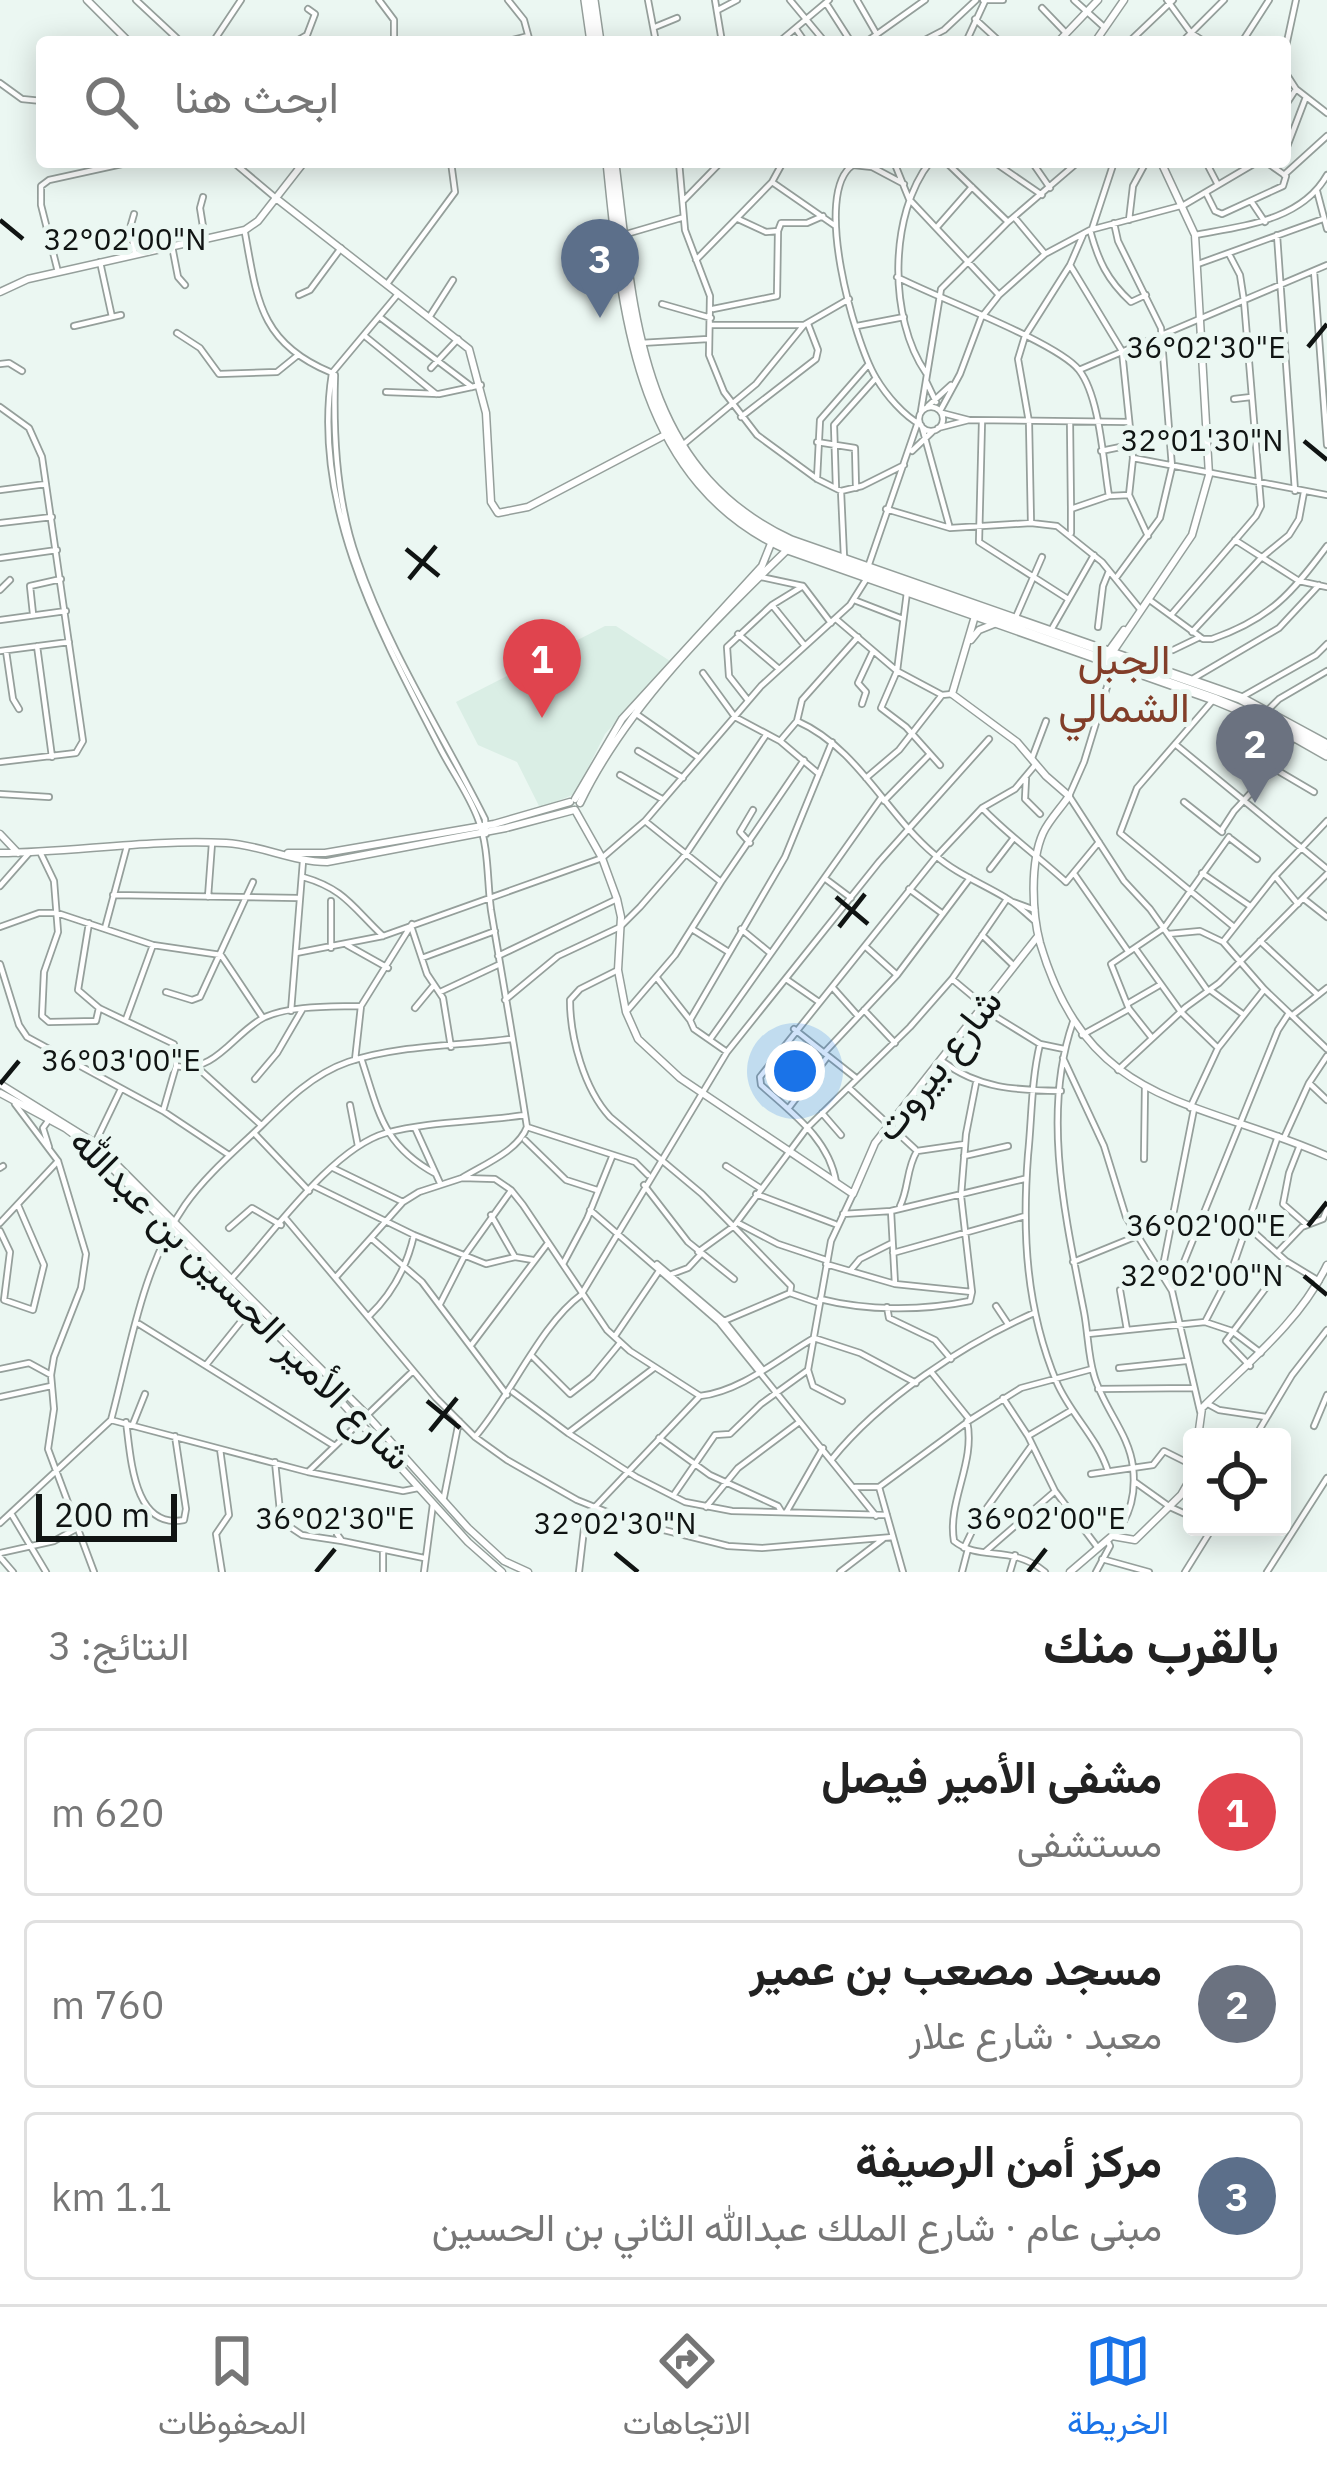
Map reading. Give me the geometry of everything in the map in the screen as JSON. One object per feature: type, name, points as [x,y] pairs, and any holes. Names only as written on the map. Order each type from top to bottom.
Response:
[{"type":"main road","points":[[592,0],[595,36]]},
{"type":"main road","points":[[612,168],[644,390],[665,435],[702,484],[788,548],[1050,632],[1327,750]]},
{"type":"main road","points":[[614,190],[632,315],[657,404],[680,446],[732,504],[768,535],[996,624],[1240,698],[1327,750]]},
{"type":"street","points":[[87,0],[123,36]]},
{"type":"street","points":[[136,0],[175,36]]},
{"type":"street","points":[[217,36],[241,0]]},
{"type":"street","points":[[379,0],[394,20],[394,36]]},
{"type":"street","points":[[508,0],[524,20],[528,36]]},
{"type":"street","points":[[648,0],[655,36]]},
{"type":"street","points":[[715,0],[721,36]]},
{"type":"street","points":[[718,10],[737,0]]},
{"type":"street","points":[[790,0],[820,36]]},
{"type":"street","points":[[856,0],[880,36]]},
{"type":"street","points":[[873,36],[926,0]]},
{"type":"street","points":[[968,36],[981,0]]},
{"type":"street","points":[[932,36],[981,0],[1004,0]]},
{"type":"street","points":[[1074,0],[1104,27]]},
{"type":"street","points":[[1042,8],[1066,34],[1098,0]]},
{"type":"street","points":[[1099,36],[1124,0]]},
{"type":"street","points":[[1188,36],[1223,0]]},
{"type":"street","points":[[1246,36],[1269,0]]},
{"type":"street","points":[[1288,36],[1296,0]]},
{"type":"street","points":[[787,36],[827,1],[847,36]]},
{"type":"street","points":[[1135,36],[1170,1],[1196,36]]},
{"type":"street","points":[[302,36],[315,14],[308,9]]},
{"type":"street","points":[[654,28],[677,18]]},
{"type":"street","points":[[975,19],[993,36]]},
{"type":"street","points":[[796,29],[801,36]]},
{"type":"street","points":[[1291,82],[1327,112]]},
{"type":"street","points":[[0,83],[22,99],[36,100]]},
{"type":"street","points":[[1291,97],[1296,89]]},
{"type":"street","points":[[1291,136],[1306,97]]},
{"type":"street","points":[[1284,175],[1327,136]]},
{"type":"street","points":[[58,272],[41,206],[41,186],[104,168]]},
{"type":"street","points":[[240,168],[430,316],[473,356],[491,502],[501,514],[528,507],[665,435]]},
{"type":"street","points":[[0,292],[58,272],[245,230],[300,168]]},
{"type":"street","points":[[387,284],[453,195],[451,168]]},
{"type":"street","points":[[680,168],[682,218],[711,317],[709,355],[741,417],[757,435],[839,490],[856,489],[904,465]]},
{"type":"street","points":[[683,201],[715,168]]},
{"type":"street","points":[[696,260],[772,182],[780,168]]},
{"type":"street","points":[[851,168],[839,178],[834,226],[869,364],[901,409],[935,429]]},
{"type":"street","points":[[874,168],[904,184]]},
{"type":"street","points":[[897,168],[909,199],[999,295]]},
{"type":"street","points":[[908,454],[943,421],[904,317],[896,277],[909,199],[926,168]]},
{"type":"street","points":[[952,168],[1045,254]]},
{"type":"street","points":[[1003,168],[1042,195]]},
{"type":"street","points":[[1039,168],[1050,188]]},
{"type":"street","points":[[296,953],[383,936],[602,858],[645,820],[748,701],[854,600],[921,418],[937,298],[945,284],[1011,220],[1072,168]]},
{"type":"street","points":[[1031,523],[1029,422],[1018,366],[1024,336],[1070,265],[1112,168]]},
{"type":"street","points":[[1129,220],[1133,186],[1143,168]]},
{"type":"street","points":[[1164,168],[1195,235],[1209,475],[1192,536],[1109,657],[1084,763],[1070,796],[1045,829],[1037,858],[1038,936],[1073,1022],[1118,1070],[1192,1108],[1327,1156]]},
{"type":"street","points":[[1209,168],[1218,185]]},
{"type":"street","points":[[940,411],[981,318],[1045,254],[1088,230],[1184,205],[1248,168]]},
{"type":"street","points":[[1206,193],[1220,214],[1285,184],[1279,168]]},
{"type":"street","points":[[1195,235],[1264,221],[1317,191],[1327,175]]},
{"type":"street","points":[[772,182],[834,226]]},
{"type":"street","points":[[938,226],[972,187]]},
{"type":"street","points":[[1317,191],[1327,229]]},
{"type":"street","points":[[203,197],[205,239]]},
{"type":"street","points":[[1251,200],[1264,221]]},
{"type":"street","points":[[134,214],[130,228],[135,254]]},
{"type":"street","points":[[711,317],[777,296],[781,223],[807,223],[823,217]]},
{"type":"street","points":[[623,235],[682,218]]},
{"type":"street","points":[[736,218],[766,232],[778,231]]},
{"type":"street","points":[[1198,263],[1324,219]]},
{"type":"street","points":[[1114,224],[1162,335],[1172,467],[1164,509],[1116,578]]},
{"type":"street","points":[[245,230],[266,323],[298,355],[333,374]]},
{"type":"street","points":[[1088,230],[1102,269],[1116,288],[1133,303],[1146,295]]},
{"type":"street","points":[[1277,235],[1295,490]]},
{"type":"street","points":[[172,246],[178,277],[185,285]]},
{"type":"street","points":[[299,295],[310,290],[341,248]]},
{"type":"street","points":[[1171,615],[1260,510],[1244,301],[1240,275],[1229,254]]},
{"type":"street","points":[[100,262],[112,317]]},
{"type":"street","points":[[1070,265],[1122,351],[1133,458],[1129,494],[1148,536]]},
{"type":"street","points":[[1079,370],[1327,265]]},
{"type":"street","points":[[1314,271],[1327,445]]},
{"type":"street","points":[[896,277],[1024,336],[1079,370],[1096,420],[1109,496]]},
{"type":"street","points":[[430,316],[453,280]]},
{"type":"street","points":[[399,293],[333,374],[330,428],[350,556],[484,831],[490,900],[527,1127],[523,1138],[462,1178]]},
{"type":"street","points":[[680,446],[733,406],[806,325],[849,299]]},
{"type":"street","points":[[662,304],[711,317],[806,325]]},
{"type":"street","points":[[74,326],[121,314]]},
{"type":"street","points":[[380,317],[438,363],[477,386]]},
{"type":"street","points":[[857,326],[904,317]]},
{"type":"street","points":[[741,417],[816,358],[818,350],[806,325]]},
{"type":"street","points":[[177,333],[197,345],[219,374],[277,372],[298,355]]},
{"type":"street","points":[[365,337],[436,394]]},
{"type":"street","points":[[431,368],[458,339]]},
{"type":"street","points":[[641,343],[708,339]]},
{"type":"street","points":[[0,364],[9,363],[22,371]]},
{"type":"street","points":[[817,479],[820,420],[869,364]]},
{"type":"street","points":[[844,562],[834,424],[876,378]]},
{"type":"street","points":[[921,418],[956,381]]},
{"type":"street","points":[[386,392],[436,394],[477,386]]},
{"type":"street","points":[[1234,399],[1251,397]]},
{"type":"street","points":[[0,407],[22,420],[34,435],[52,518],[83,741],[76,753],[0,762]]},
{"type":"street","points":[[901,409],[921,418],[940,411],[982,421],[1129,422]]},
{"type":"street","points":[[921,418],[950,528]]},
{"type":"street","points":[[935,429],[969,420]]},
{"type":"street","points":[[982,421],[979,540],[983,547],[1068,599]]},
{"type":"street","points":[[1070,422],[1070,534]]},
{"type":"street","points":[[817,442],[856,449],[856,489]]},
{"type":"street","points":[[1100,451],[1132,445]]},
{"type":"street","points":[[1133,458],[1327,495]]},
{"type":"street","points":[[0,490],[46,484]]},
{"type":"street","points":[[1192,632],[1293,530],[1304,492]]},
{"type":"street","points":[[1070,509],[1129,494]]},
{"type":"street","points":[[886,509],[950,528],[1057,526],[1094,555],[1140,609]]},
{"type":"street","points":[[0,524],[52,518]]},
{"type":"street","points":[[768,535],[762,566],[614,729],[575,806],[617,898],[618,970],[626,1012],[646,1049],[701,1093],[853,1194]]},
{"type":"street","points":[[1235,540],[1299,581],[1324,585]]},
{"type":"street","points":[[1151,601],[1200,637],[1220,637],[1283,602],[1327,545]]},
{"type":"street","points":[[0,854],[212,843],[304,857],[484,831],[575,806],[635,713],[788,548]]},
{"type":"street","points":[[0,558],[57,550]]},
{"type":"street","points":[[1050,632],[1094,555]]},
{"type":"street","points":[[1015,620],[1042,557]]},
{"type":"street","points":[[1098,627],[1102,586],[1109,571]]},
{"type":"street","points":[[760,578],[802,586],[834,621],[897,670],[942,694],[952,694],[1017,742],[1070,796],[1124,880],[1209,990],[1244,1015]]},
{"type":"street","points":[[33,614],[31,585],[61,579]]},
{"type":"street","points":[[0,590],[10,580]]},
{"type":"street","points":[[1109,657],[1160,584]]},
{"type":"street","points":[[1189,681],[1280,628],[1324,585]]},
{"type":"street","points":[[748,701],[727,669],[728,647],[772,605],[802,586]]},
{"type":"street","points":[[907,592],[897,670],[881,710],[906,727],[940,765]]},
{"type":"street","points":[[854,600],[903,619]]},
{"type":"street","points":[[772,605],[805,646]]},
{"type":"street","points":[[0,620],[66,611]]},
{"type":"street","points":[[952,694],[975,616]]},
{"type":"street","points":[[970,643],[979,630],[996,624]]},
{"type":"street","points":[[738,634],[779,669]]},
{"type":"street","points":[[780,741],[797,721],[800,702],[858,637]]},
{"type":"street","points":[[1173,650],[1200,637]]},
{"type":"street","points":[[19,709],[3,651],[69,642]]},
{"type":"street","points":[[1240,698],[1327,644]]},
{"type":"street","points":[[37,646],[52,757]]},
{"type":"street","points":[[862,704],[866,692],[858,683],[874,651]]},
{"type":"street","points":[[1267,711],[1327,671]]},
{"type":"street","points":[[703,673],[735,717],[780,741],[820,775]]},
{"type":"street","points":[[866,778],[911,736],[942,694]]},
{"type":"street","points":[[1214,699],[1131,797],[1120,833],[1234,927]]},
{"type":"street","points":[[635,713],[700,758]]},
{"type":"street","points":[[797,721],[832,742],[936,857],[1035,910]]},
{"type":"street","points":[[836,1182],[827,1154],[807,1127],[759,1079],[794,1029],[936,857],[982,808],[1026,777],[1046,722]]},
{"type":"street","points":[[505,1000],[566,951],[620,927],[686,854],[766,735]]},
{"type":"street","points":[[1221,831],[1295,736]]},
{"type":"street","points":[[475,1437],[558,1317],[581,1295],[727,1052],[908,828],[966,770],[989,739]]},
{"type":"street","points":[[690,1020],[788,850],[832,742]]},
{"type":"street","points":[[1118,1070],[1241,960],[1327,872],[1175,744]]},
{"type":"street","points":[[1241,749],[1314,792]]},
{"type":"street","points":[[638,751],[683,778]]},
{"type":"street","points":[[711,1039],[883,800],[929,754]]},
{"type":"street","points":[[626,1012],[692,929],[804,760]]},
{"type":"street","points":[[620,775],[663,800]]},
{"type":"street","points":[[1026,777],[1025,799],[1040,814]]},
{"type":"street","points":[[0,794],[49,797]]},
{"type":"street","points":[[1184,802],[1257,859]]},
{"type":"street","points":[[982,808],[1065,882],[1099,842]]},
{"type":"street","points":[[750,842],[740,832],[753,810]]},
{"type":"street","points":[[645,820],[722,883]]},
{"type":"street","points":[[1223,942],[1327,821]]},
{"type":"street","points":[[0,833],[19,853]]},
{"type":"street","points":[[1166,931],[1229,837]]},
{"type":"street","points":[[990,869],[1013,839]]},
{"type":"street","points":[[208,898],[212,843]]},
{"type":"street","points":[[104,928],[128,845]]},
{"type":"street","points":[[0,886],[29,854]]},
{"type":"street","points":[[41,854],[53,881],[58,936],[44,972],[43,1018],[49,1022],[98,1020],[99,1008]]},
{"type":"street","points":[[292,1011],[304,857]]},
{"type":"street","points":[[1202,872],[1250,906]]},
{"type":"street","points":[[1075,875],[1159,986],[1218,1048]]},
{"type":"street","points":[[301,876],[329,884],[343,894],[383,936]]},
{"type":"street","points":[[1275,876],[1327,917]]},
{"type":"street","points":[[825,878],[851,898]]},
{"type":"street","points":[[788,1108],[826,1054],[897,975],[970,878]]},
{"type":"street","points":[[166,992],[199,998],[253,882]]},
{"type":"street","points":[[909,890],[943,914]]},
{"type":"street","points":[[113,895],[298,898]]},
{"type":"street","points":[[440,992],[617,898]]},
{"type":"street","points":[[1010,900],[1036,921]]},
{"type":"street","points":[[672,1274],[690,1267],[735,1224],[807,1127],[952,979],[1010,900]]},
{"type":"street","points":[[331,948],[332,901]]},
{"type":"street","points":[[0,927],[39,913],[57,913],[153,945],[221,956],[263,1018]]},
{"type":"street","points":[[89,923],[78,990],[99,1008],[173,1042],[176,1066],[163,1111]]},
{"type":"street","points":[[412,926],[440,992],[451,1047]]},
{"type":"street","points":[[412,926],[361,1006],[358,1059],[386,1133],[436,1174]]},
{"type":"street","points":[[692,929],[728,951]]},
{"type":"street","points":[[741,929],[770,952]]},
{"type":"street","points":[[1152,1038],[1128,1006],[1110,968],[1166,931],[1200,931],[1223,942],[1327,1055],[1281,1137],[1231,1272],[1205,1322]]},
{"type":"street","points":[[422,958],[495,932]]},
{"type":"street","points":[[982,935],[1013,965]]},
{"type":"street","name":"شارع بيروت","points":[[808,1370],[826,1262],[870,1150],[1038,936]]},
{"type":"street","points":[[1260,941],[1318,995]]},
{"type":"street","points":[[125,1020],[153,945]]},
{"type":"street","points":[[347,945],[388,968]]},
{"type":"street","points":[[866,947],[897,975]]},
{"type":"street","points":[[0,964],[27,1037],[163,1111],[229,1155]]},
{"type":"street","points":[[618,970],[571,997],[577,1046],[601,1106],[735,1224],[791,1286],[790,1293]]},
{"type":"street","points":[[657,978],[698,1032],[727,1052]]},
{"type":"street","points":[[786,979],[819,1002]]},
{"type":"street","points":[[952,979],[981,1005],[1040,1044],[1064,1049]]},
{"type":"street","points":[[415,1007],[434,985]]},
{"type":"street","points":[[1082,1035],[1159,986]]},
{"type":"street","points":[[832,988],[858,1016]]},
{"type":"street","points":[[1172,1291],[1275,1036],[1291,1015],[1327,988]]},
{"type":"street","points":[[1162,1271],[1192,1108],[1218,1048],[1264,989]]},
{"type":"street","points":[[176,1066],[197,1067],[263,1018],[361,1006]]},
{"type":"street","points":[[255,1079],[302,1010]]},
{"type":"street","points":[[864,1010],[895,1042]]},
{"type":"street","points":[[1070,1572],[1127,1518],[1135,1482],[1131,1450],[1092,1369],[1063,1201],[1060,1090],[1064,1049],[1073,1022]]},
{"type":"street","points":[[794,1029],[858,1079]]},
{"type":"street","points":[[1,1521],[111,1420],[137,1322],[171,1227],[229,1155],[308,1083],[358,1059],[513,1039]]},
{"type":"street","points":[[1040,1044],[1031,1091],[1025,1179],[1028,1290],[1054,1376],[1093,1437],[1108,1471]]},
{"type":"street","points":[[1063,1058],[1103,1146],[1126,1217],[1172,1291],[1200,1411],[1199,1428]]},
{"type":"street","points":[[940,1059],[976,1083],[1060,1090]]},
{"type":"street","points":[[197,1067],[261,1125]]},
{"type":"street","points":[[721,1322],[790,1293],[858,1307],[970,1301],[961,1196],[976,1083]]},
{"type":"street","points":[[1309,1083],[1327,1100]]},
{"type":"street","name":"شارع الأمير الحسين بن عبدالله","points":[[0,1084],[95,1143],[171,1227]]},
{"type":"street","points":[[1144,1159],[1145,1086]]},
{"type":"street","points":[[849,1088],[917,1151]]},
{"type":"street","points":[[95,1143],[122,1089]]},
{"type":"street","name":"شارع الأمير الحسين بن عبدالله","points":[[0,1095],[67,1126],[92,1148],[297,1349],[496,1570]]},
{"type":"street","points":[[15,1104],[58,1161],[83,1241],[86,1270],[59,1337],[51,1376],[54,1409],[48,1449],[94,1572]]},
{"type":"street","points":[[350,1105],[358,1146]]},
{"type":"street","points":[[822,1113],[841,1135]]},
{"type":"street","points":[[228,1282],[331,1167],[358,1146],[386,1133],[525,1115]]},
{"type":"street","points":[[49,1148],[43,1128],[50,1120]]},
{"type":"street","points":[[527,1127],[637,1163],[650,1176]]},
{"type":"street","points":[[416,1128],[440,1183]]},
{"type":"street","points":[[254,1132],[312,1188],[487,1264],[514,1257],[533,1261]]},
{"type":"street","points":[[523,1138],[566,1180],[597,1190]]},
{"type":"street","points":[[917,1151],[965,1144]]},
{"type":"street","points":[[1300,1145],[1288,1173],[1283,1204],[1307,1225]]},
{"type":"street","points":[[964,1156],[1008,1146]]},
{"type":"street","points":[[895,1284],[895,1209],[906,1194],[908,1168],[917,1151]]},
{"type":"street","points":[[563,1264],[612,1157]]},
{"type":"street","points":[[19,1205],[44,1265],[33,1310],[4,1300],[10,1252],[0,1227],[19,1205],[58,1161]]},
{"type":"street","points":[[726,1166],[758,1191],[837,1225]]},
{"type":"street","points":[[331,1167],[403,1202]]},
{"type":"street","points":[[336,1277],[403,1202],[440,1183],[495,1179],[511,1190],[617,1340],[700,1396]]},
{"type":"street","points":[[843,1214],[895,1209],[1025,1179]]},
{"type":"street","points":[[644,1185],[700,1253],[734,1280]]},
{"type":"street","points":[[440,1304],[465,1255],[511,1190]]},
{"type":"street","points":[[229,1228],[252,1208],[283,1222],[475,1437],[593,1509],[728,1546],[893,1537]]},
{"type":"street","points":[[1277,1253],[1307,1225],[1323,1219],[1327,1209]]},
{"type":"street","points":[[590,1210],[721,1322]]},
{"type":"street","points":[[491,1215],[514,1257]]},
{"type":"street","points":[[893,1253],[1025,1216]]},
{"type":"street","points":[[587,1219],[596,1217]]},
{"type":"street","points":[[735,1224],[778,1244],[895,1284],[972,1292]]},
{"type":"street","points":[[1247,1227],[1286,1261],[1322,1283]]},
{"type":"street","points":[[369,1316],[405,1265],[414,1235]]},
{"type":"street","points":[[1073,1262],[1137,1236]]},
{"type":"street","points":[[371,1238],[405,1265],[440,1304],[491,1378],[568,1433],[673,1496],[706,1507],[887,1515]]},
{"type":"street","points":[[471,1345],[548,1243]]},
{"type":"street","points":[[850,1271],[860,1259],[892,1243]]},
{"type":"street","points":[[1250,1366],[1227,1344],[1286,1261]]},
{"type":"street","points":[[1200,1411],[1250,1366],[1322,1283],[1327,1265]]},
{"type":"street","points":[[659,1266],[721,1322],[876,1516]]},
{"type":"street","points":[[532,1356],[570,1394],[586,1383],[659,1266]]},
{"type":"street","name":"شارع الأمير الحسين بن عبدالله","points":[[228,1282],[297,1349]]},
{"type":"street","points":[[1120,1290],[1127,1330]]},
{"type":"street","points":[[996,1306],[1008,1324]]},
{"type":"street","points":[[887,1307],[889,1318],[935,1340],[951,1359]]},
{"type":"street","points":[[206,1365],[251,1309]]},
{"type":"street","points":[[832,1459],[916,1383],[1008,1324],[1034,1313]]},
{"type":"street","points":[[137,1322],[333,1445]]},
{"type":"street","points":[[1088,1334],[1205,1322],[1232,1331],[1261,1353]]},
{"type":"street","points":[[1260,1428],[1327,1330]]},
{"type":"street","points":[[579,1572],[584,1529],[593,1509],[700,1396],[760,1371],[814,1338],[860,1353],[916,1383]]},
{"type":"street","points":[[1119,1368],[1186,1361]]},
{"type":"street","points":[[0,1369],[28,1363],[51,1376]]},
{"type":"street","points":[[568,1433],[654,1368]]},
{"type":"street","points":[[854,1487],[879,1487],[1003,1398],[1054,1376],[1092,1369]]},
{"type":"street","points":[[673,1496],[715,1435],[730,1434],[808,1370],[813,1386],[842,1401]]},
{"type":"street","points":[[308,1472],[413,1371]]},
{"type":"street","points":[[932,1372],[969,1420],[968,1461],[952,1525],[954,1541],[985,1552],[1016,1554],[1045,1572]]},
{"type":"street","points":[[0,1397],[51,1386]]},
{"type":"street","points":[[1098,1389],[1193,1388]]},
{"type":"street","points":[[145,1394],[129,1423],[140,1493],[154,1516],[172,1522],[184,1520],[186,1510],[175,1436]]},
{"type":"street","points":[[1314,1426],[1327,1395]]},
{"type":"street","points":[[1003,1398],[1055,1491],[1098,1548]]},
{"type":"street","points":[[1207,1402],[1219,1410],[1266,1417]]},
{"type":"street","points":[[1028,1436],[1072,1410]]},
{"type":"street","name":"شارع الأمير الحسين بن عبدالله","points":[[362,1417],[418,1488],[495,1553],[528,1572]]},
{"type":"street","points":[[111,1420],[308,1472],[403,1491],[418,1488]]},
{"type":"street","points":[[424,1572],[437,1502],[452,1470],[459,1421]]},
{"type":"street","points":[[706,1507],[724,1482],[800,1421]]},
{"type":"street","points":[[659,1438],[694,1465],[784,1511]]},
{"type":"street","points":[[962,1572],[976,1522],[1032,1445]]},
{"type":"street","points":[[220,1448],[229,1515],[216,1534],[222,1572]]},
{"type":"street","points":[[784,1511],[823,1448]]},
{"type":"street","points":[[1091,1474],[1153,1465],[1164,1451],[1183,1460]]},
{"type":"street","points":[[274,1462],[281,1521],[302,1535],[424,1558]]},
{"type":"street","points":[[1271,1572],[1276,1556],[1327,1478]]},
{"type":"street","points":[[1135,1482],[1183,1512]]},
{"type":"street","points":[[879,1487],[902,1572]]},
{"type":"street","points":[[1111,1537],[1132,1541],[1183,1489]]},
{"type":"street","points":[[985,1552],[1055,1491]]},
{"type":"street","points":[[11,1513],[46,1572]]},
{"type":"street","points":[[336,1519],[342,1541]]},
{"type":"street","points":[[14,1572],[0,1555],[54,1541],[76,1529]]},
{"type":"street","points":[[1185,1572],[1207,1536]]},
{"type":"street","points":[[1096,1572],[1111,1537]]},
{"type":"street","points":[[840,1572],[884,1539]]},
{"type":"street","points":[[383,1552],[383,1572]]},
{"type":"street","points":[[1010,1572],[1016,1554]]},
{"type":"street","points":[[1102,1559],[1149,1572]]},
{"type":"shaded area","points":[[605,626],[616,626],[670,661],[605,734],[575,794],[540,808],[517,762],[478,745],[456,702]]},
{"type":"place","name":"مركز أمن الرصيفة","points":[[600,318]]},
{"type":"place","name":"مشفى الأمير فيصل","points":[[542,718]]},
{"type":"place","name":"مسجد مصعب بن عمير","points":[[1255,803]]},
{"type":"district","name":"الجبل الشمالي","points":[[1124,682]]}]
